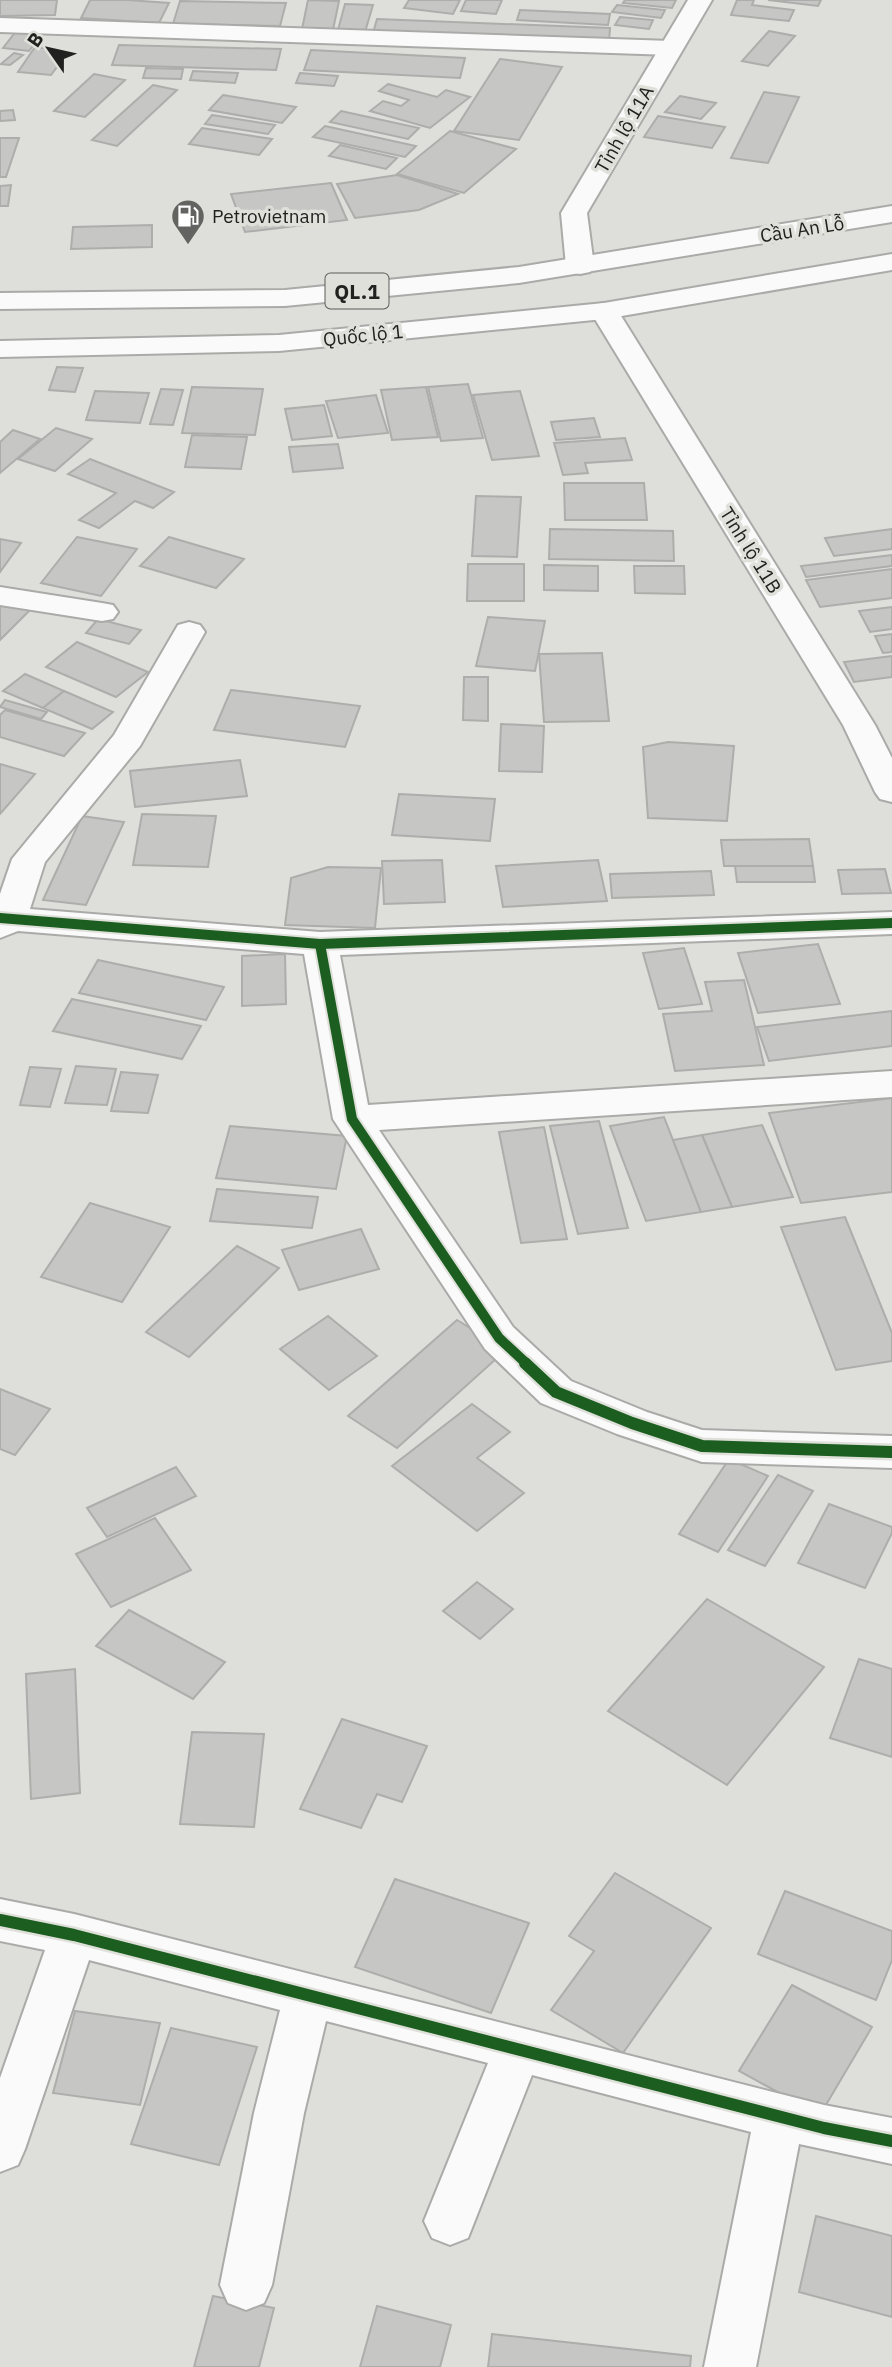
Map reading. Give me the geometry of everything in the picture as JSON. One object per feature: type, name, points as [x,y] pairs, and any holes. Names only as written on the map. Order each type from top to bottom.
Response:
[{"type":"main road","name":"Tỉnh lộ 11A","points":[[580,266],[575,213],[700,0]]},
{"type":"main road","points":[[0,25],[671,48]]},
{"type":"main road","name":"Cầu An Lỗ","points":[[712,244],[892,214]]},
{"type":"main road","name":"Quốc lộ 1","points":[[0,301],[285,298],[519,275],[712,244]]},
{"type":"main road","name":"Quốc lộ 1","points":[[0,349],[279,343],[604,311],[892,262]]},
{"type":"main road","name":"Tỉnh lộ 11B","points":[[580,266],[604,311],[859,726],[892,792]]},
{"type":"main road","points":[[0,596],[102,612]]},
{"type":"main road","points":[[189,632],[128,740],[29,859],[3,922],[320,944],[892,923]]},
{"type":"main road","points":[[320,944],[352,1119],[499,1338],[556,1392],[632,1423],[702,1446],[892,1452]]},
{"type":"main road","points":[[352,1119],[892,1084]]},
{"type":"main road","points":[[0,1920],[74,1936],[779,2116],[892,2141]]},
{"type":"main road","points":[[0,2149],[74,1936]]},
{"type":"main road","points":[[246,2285],[279,2113],[308,1995]]},
{"type":"main road","points":[[450,2221],[518,2049]]},
{"type":"main road","points":[[730,2367],[779,2116]]},
{"type":"building","points":[[0,0],[57,0],[55,15],[0,16]]},
{"type":"building","points":[[90,0],[169,3],[159,23],[81,18]]},
{"type":"building","points":[[308,0],[339,1],[333,30],[302,29]]},
{"type":"building","points":[[409,0],[460,0],[453,14],[404,8]]},
{"type":"building","points":[[466,0],[502,0],[496,14],[461,11]]},
{"type":"building","points":[[625,0],[676,0],[672,8],[623,3]]},
{"type":"building","points":[[737,0],[754,0],[752,5],[794,10],[789,21],[731,15]]},
{"type":"building","points":[[768,0],[821,0],[818,6]]},
{"type":"building","points":[[180,1],[286,3],[280,26],[173,24]]},
{"type":"building","points":[[345,4],[373,5],[365,32],[338,30]]},
{"type":"building","points":[[617,5],[665,10],[661,18],[612,12]]},
{"type":"building","points":[[520,10],[610,14],[608,25],[517,20]]},
{"type":"building","points":[[620,17],[653,20],[649,29],[615,25]]},
{"type":"building","points":[[377,19],[610,28],[609,42],[373,33]]},
{"type":"building","points":[[17,30],[43,33],[29,51],[3,48]]},
{"type":"building","points":[[769,31],[795,36],[768,66],[742,61]]},
{"type":"building","points":[[119,45],[281,49],[276,70],[112,65]]},
{"type":"building","points":[[35,47],[69,51],[51,75],[18,72]]},
{"type":"building","points":[[311,50],[465,58],[460,78],[304,70]]},
{"type":"building","points":[[14,53],[23,55],[10,65],[1,64]]},
{"type":"building","points":[[500,59],[562,67],[519,140],[454,131]]},
{"type":"building","points":[[146,68],[183,69],[181,79],[143,78]]},
{"type":"building","points":[[193,71],[238,73],[235,83],[190,80]]},
{"type":"building","points":[[300,73],[338,76],[334,86],[296,83]]},
{"type":"building","points":[[94,74],[125,80],[85,117],[54,111]]},
{"type":"building","points":[[388,84],[437,97],[446,90],[470,97],[430,128],[370,111],[383,101],[401,106],[409,100],[379,91]]},
{"type":"building","points":[[153,85],[177,90],[117,146],[92,140]]},
{"type":"building","points":[[764,92],[799,97],[768,163],[731,158]]},
{"type":"building","points":[[223,95],[296,107],[282,123],[209,110]]},
{"type":"building","points":[[680,96],[716,103],[701,119],[665,112]]},
{"type":"building","points":[[13,110],[15,120],[0,121],[0,111]]},
{"type":"building","points":[[341,111],[419,128],[408,139],[330,122]]},
{"type":"building","points":[[212,115],[275,125],[268,134],[205,124]]},
{"type":"building","points":[[658,116],[725,127],[712,148],[644,137]]},
{"type":"building","points":[[325,126],[416,146],[405,157],[313,137]]},
{"type":"building","points":[[202,128],[272,139],[259,155],[189,144]]},
{"type":"building","points":[[450,131],[516,149],[464,193],[397,174]]},
{"type":"building","points":[[0,138],[19,138],[6,177],[0,177]]},
{"type":"building","points":[[340,145],[397,158],[386,169],[329,156]]},
{"type":"building","points":[[397,175],[458,194],[419,210],[355,218],[337,184]]},
{"type":"building","points":[[331,183],[347,220],[245,232],[231,194]]},
{"type":"building","points":[[11,185],[8,206],[0,206],[0,186]]},
{"type":"building","points":[[152,225],[152,247],[71,249],[73,227]]},
{"type":"building","points":[[57,367],[83,368],[75,392],[49,390]]},
{"type":"building","points":[[468,384],[483,438],[441,441],[428,387]]},
{"type":"building","points":[[192,387],[263,389],[255,435],[182,433]]},
{"type":"building","points":[[426,387],[438,437],[392,440],[381,390]]},
{"type":"building","points":[[161,389],[183,390],[173,425],[150,424]]},
{"type":"building","points":[[95,391],[149,393],[140,423],[86,420]]},
{"type":"building","points":[[520,391],[539,456],[492,460],[473,395]]},
{"type":"building","points":[[376,395],[388,433],[338,438],[326,401]]},
{"type":"building","points":[[324,405],[332,436],[292,440],[285,409]]},
{"type":"building","points":[[594,418],[600,437],[556,440],[551,422]]},
{"type":"building","points":[[56,428],[92,439],[55,471],[18,459]]},
{"type":"building","points":[[13,430],[40,439],[0,473],[0,442]]},
{"type":"building","points":[[192,435],[247,437],[241,469],[185,467]]},
{"type":"building","points":[[625,438],[632,460],[585,463],[588,473],[563,475],[554,443]]},
{"type":"building","points":[[338,444],[343,468],[293,472],[289,447]]},
{"type":"building","points":[[90,459],[174,492],[153,508],[135,501],[99,528],[79,520],[116,493],[68,474]]},
{"type":"building","points":[[564,483],[644,483],[647,520],[565,520]]},
{"type":"building","points":[[476,496],[521,497],[517,557],[472,556]]},
{"type":"building","points":[[550,529],[673,531],[674,561],[549,559]]},
{"type":"building","points":[[892,529],[892,549],[834,556],[825,538]]},
{"type":"building","points":[[77,537],[137,549],[101,596],[41,583]]},
{"type":"building","points":[[169,537],[244,559],[216,588],[140,566]]},
{"type":"building","points":[[0,539],[21,543],[0,572]]},
{"type":"building","points":[[892,555],[892,566],[806,577],[801,566]]},
{"type":"building","points":[[468,564],[524,564],[524,601],[467,601]]},
{"type":"building","points":[[544,565],[598,566],[598,591],[544,590]]},
{"type":"building","points":[[634,566],[684,566],[685,594],[635,593]]},
{"type":"building","points":[[892,569],[892,598],[820,607],[806,580]]},
{"type":"building","points":[[0,599],[32,608],[0,640]]},
{"type":"building","points":[[892,607],[892,629],[870,632],[859,611]]},
{"type":"building","points":[[488,617],[545,621],[535,671],[476,666]]},
{"type":"building","points":[[98,619],[141,630],[129,644],[86,633]]},
{"type":"building","points":[[892,634],[892,652],[883,653],[875,636]]},
{"type":"building","points":[[77,642],[148,672],[116,697],[46,667]]},
{"type":"building","points":[[602,653],[609,721],[544,722],[539,654]]},
{"type":"building","points":[[892,656],[892,677],[854,682],[844,662]]},
{"type":"building","points":[[25,674],[64,691],[43,708],[3,691]]},
{"type":"building","points":[[464,677],[488,677],[488,721],[463,720]]},
{"type":"building","points":[[231,690],[360,706],[345,747],[214,730]]},
{"type":"building","points":[[64,691],[113,712],[92,729],[43,708]]},
{"type":"building","points":[[5,700],[47,712],[41,719],[0,707]]},
{"type":"building","points":[[5,710],[85,733],[64,756],[0,737],[0,715]]},
{"type":"building","points":[[501,724],[544,726],[542,772],[499,771]]},
{"type":"building","points":[[668,742],[734,746],[727,821],[648,818],[643,747]]},
{"type":"building","points":[[240,760],[247,796],[135,807],[130,771]]},
{"type":"building","points":[[0,764],[35,774],[0,814]]},
{"type":"building","points":[[399,794],[495,799],[490,841],[392,835]]},
{"type":"building","points":[[142,814],[216,816],[208,867],[133,865]]},
{"type":"building","points":[[82,816],[124,822],[86,905],[43,900]]},
{"type":"building","points":[[809,839],[813,866],[724,866],[721,840]]},
{"type":"building","points":[[442,860],[445,902],[384,904],[382,861]]},
{"type":"building","points":[[598,860],[607,901],[503,907],[496,866]]},
{"type":"building","points":[[735,866],[813,866],[815,882],[737,882]]},
{"type":"building","points":[[328,867],[381,868],[375,928],[285,925],[291,878]]},
{"type":"building","points":[[885,869],[891,893],[842,894],[838,870]]},
{"type":"building","points":[[711,871],[714,895],[612,898],[610,874]]},
{"type":"building","points":[[818,944],[840,1004],[758,1013],[738,953]]},
{"type":"building","points":[[684,948],[702,1004],[659,1009],[643,953]]},
{"type":"building","points":[[285,954],[286,1004],[242,1006],[242,956]]},
{"type":"building","points":[[98,960],[224,987],[206,1020],[79,993]]},
{"type":"building","points":[[744,980],[764,1065],[675,1071],[663,1014],[712,1011],[705,982]]},
{"type":"building","points":[[72,999],[201,1026],[182,1059],[53,1031]]},
{"type":"building","points":[[892,1011],[892,1046],[769,1061],[757,1027]]},
{"type":"building","points":[[76,1066],[116,1069],[107,1105],[65,1103]]},
{"type":"building","points":[[30,1067],[61,1069],[50,1107],[20,1105]]},
{"type":"building","points":[[121,1072],[158,1075],[148,1113],[111,1111]]},
{"type":"building","points":[[892,1098],[892,1192],[801,1203],[769,1113]]},
{"type":"building","points":[[664,1117],[701,1212],[646,1221],[610,1126]]},
{"type":"building","points":[[599,1121],[628,1228],[578,1234],[550,1126]]},
{"type":"building","points":[[762,1125],[793,1197],[732,1207],[702,1135]]},
{"type":"building","points":[[230,1126],[347,1136],[336,1189],[216,1178]]},
{"type":"building","points":[[544,1127],[567,1239],[521,1243],[499,1132]]},
{"type":"building","points":[[702,1135],[732,1207],[701,1212],[673,1140]]},
{"type":"building","points":[[217,1189],[318,1197],[312,1228],[210,1221]]},
{"type":"building","points":[[90,1203],[170,1227],[122,1302],[41,1277]]},
{"type":"building","points":[[845,1217],[892,1333],[892,1361],[836,1370],[781,1227]]},
{"type":"building","points":[[361,1229],[379,1269],[299,1290],[282,1250]]},
{"type":"building","points":[[237,1246],[279,1268],[189,1357],[146,1332]]},
{"type":"building","points":[[328,1316],[377,1356],[329,1390],[280,1349]]},
{"type":"building","points":[[457,1320],[506,1350],[397,1448],[348,1416]]},
{"type":"building","points":[[0,1389],[50,1409],[15,1455],[0,1449]]},
{"type":"building","points":[[472,1404],[510,1432],[477,1458],[524,1493],[477,1531],[392,1466]]},
{"type":"building","points":[[729,1459],[768,1476],[718,1552],[679,1534]]},
{"type":"building","points":[[176,1467],[196,1496],[107,1537],[87,1508]]},
{"type":"building","points":[[778,1475],[813,1491],[765,1566],[728,1550]]},
{"type":"building","points":[[829,1504],[892,1527],[892,1533],[865,1588],[798,1563]]},
{"type":"building","points":[[155,1518],[191,1570],[111,1607],[76,1554]]},
{"type":"building","points":[[477,1582],[513,1609],[480,1639],[443,1611]]},
{"type":"building","points":[[707,1599],[824,1667],[727,1785],[608,1711]]},
{"type":"building","points":[[129,1610],[225,1662],[193,1699],[96,1646]]},
{"type":"building","points":[[859,1659],[892,1669],[892,1757],[830,1738]]},
{"type":"building","points":[[75,1669],[80,1793],[31,1799],[26,1674]]},
{"type":"building","points":[[342,1719],[427,1746],[402,1802],[377,1794],[361,1828],[300,1809]]},
{"type":"building","points":[[192,1732],[264,1734],[254,1827],[180,1824]]},
{"type":"building","points":[[615,1873],[711,1928],[623,2053],[551,2010],[594,1951],[569,1936]]},
{"type":"building","points":[[395,1879],[529,1923],[491,2013],[355,1967]]},
{"type":"building","points":[[785,1891],[892,1931],[892,1960],[876,2000],[758,1954]]},
{"type":"building","points":[[792,1985],[872,2027],[820,2115],[739,2071]]},
{"type":"building","points":[[75,2011],[160,2023],[140,2105],[53,2093]]},
{"type":"building","points":[[171,2028],[257,2047],[219,2165],[131,2144]]},
{"type":"building","points":[[816,2216],[892,2236],[892,2317],[799,2292]]},
{"type":"building","points":[[213,2296],[274,2308],[259,2367],[194,2367]]},
{"type":"building","points":[[377,2306],[451,2325],[440,2367],[360,2367]]},
{"type":"building","points":[[492,2334],[691,2356],[690,2367],[488,2367]]},
{"type":"cycle path","points":[[0,918],[320,944],[892,923]]},
{"type":"cycle path","points":[[320,944],[352,1119],[499,1338],[556,1392],[632,1423],[702,1446],[892,1452]]},
{"type":"cycle path","points":[[0,1920],[74,1935],[824,2128],[892,2141]]},
{"type":"place","name":"Petrovietnam","points":[[188,246]]}]
